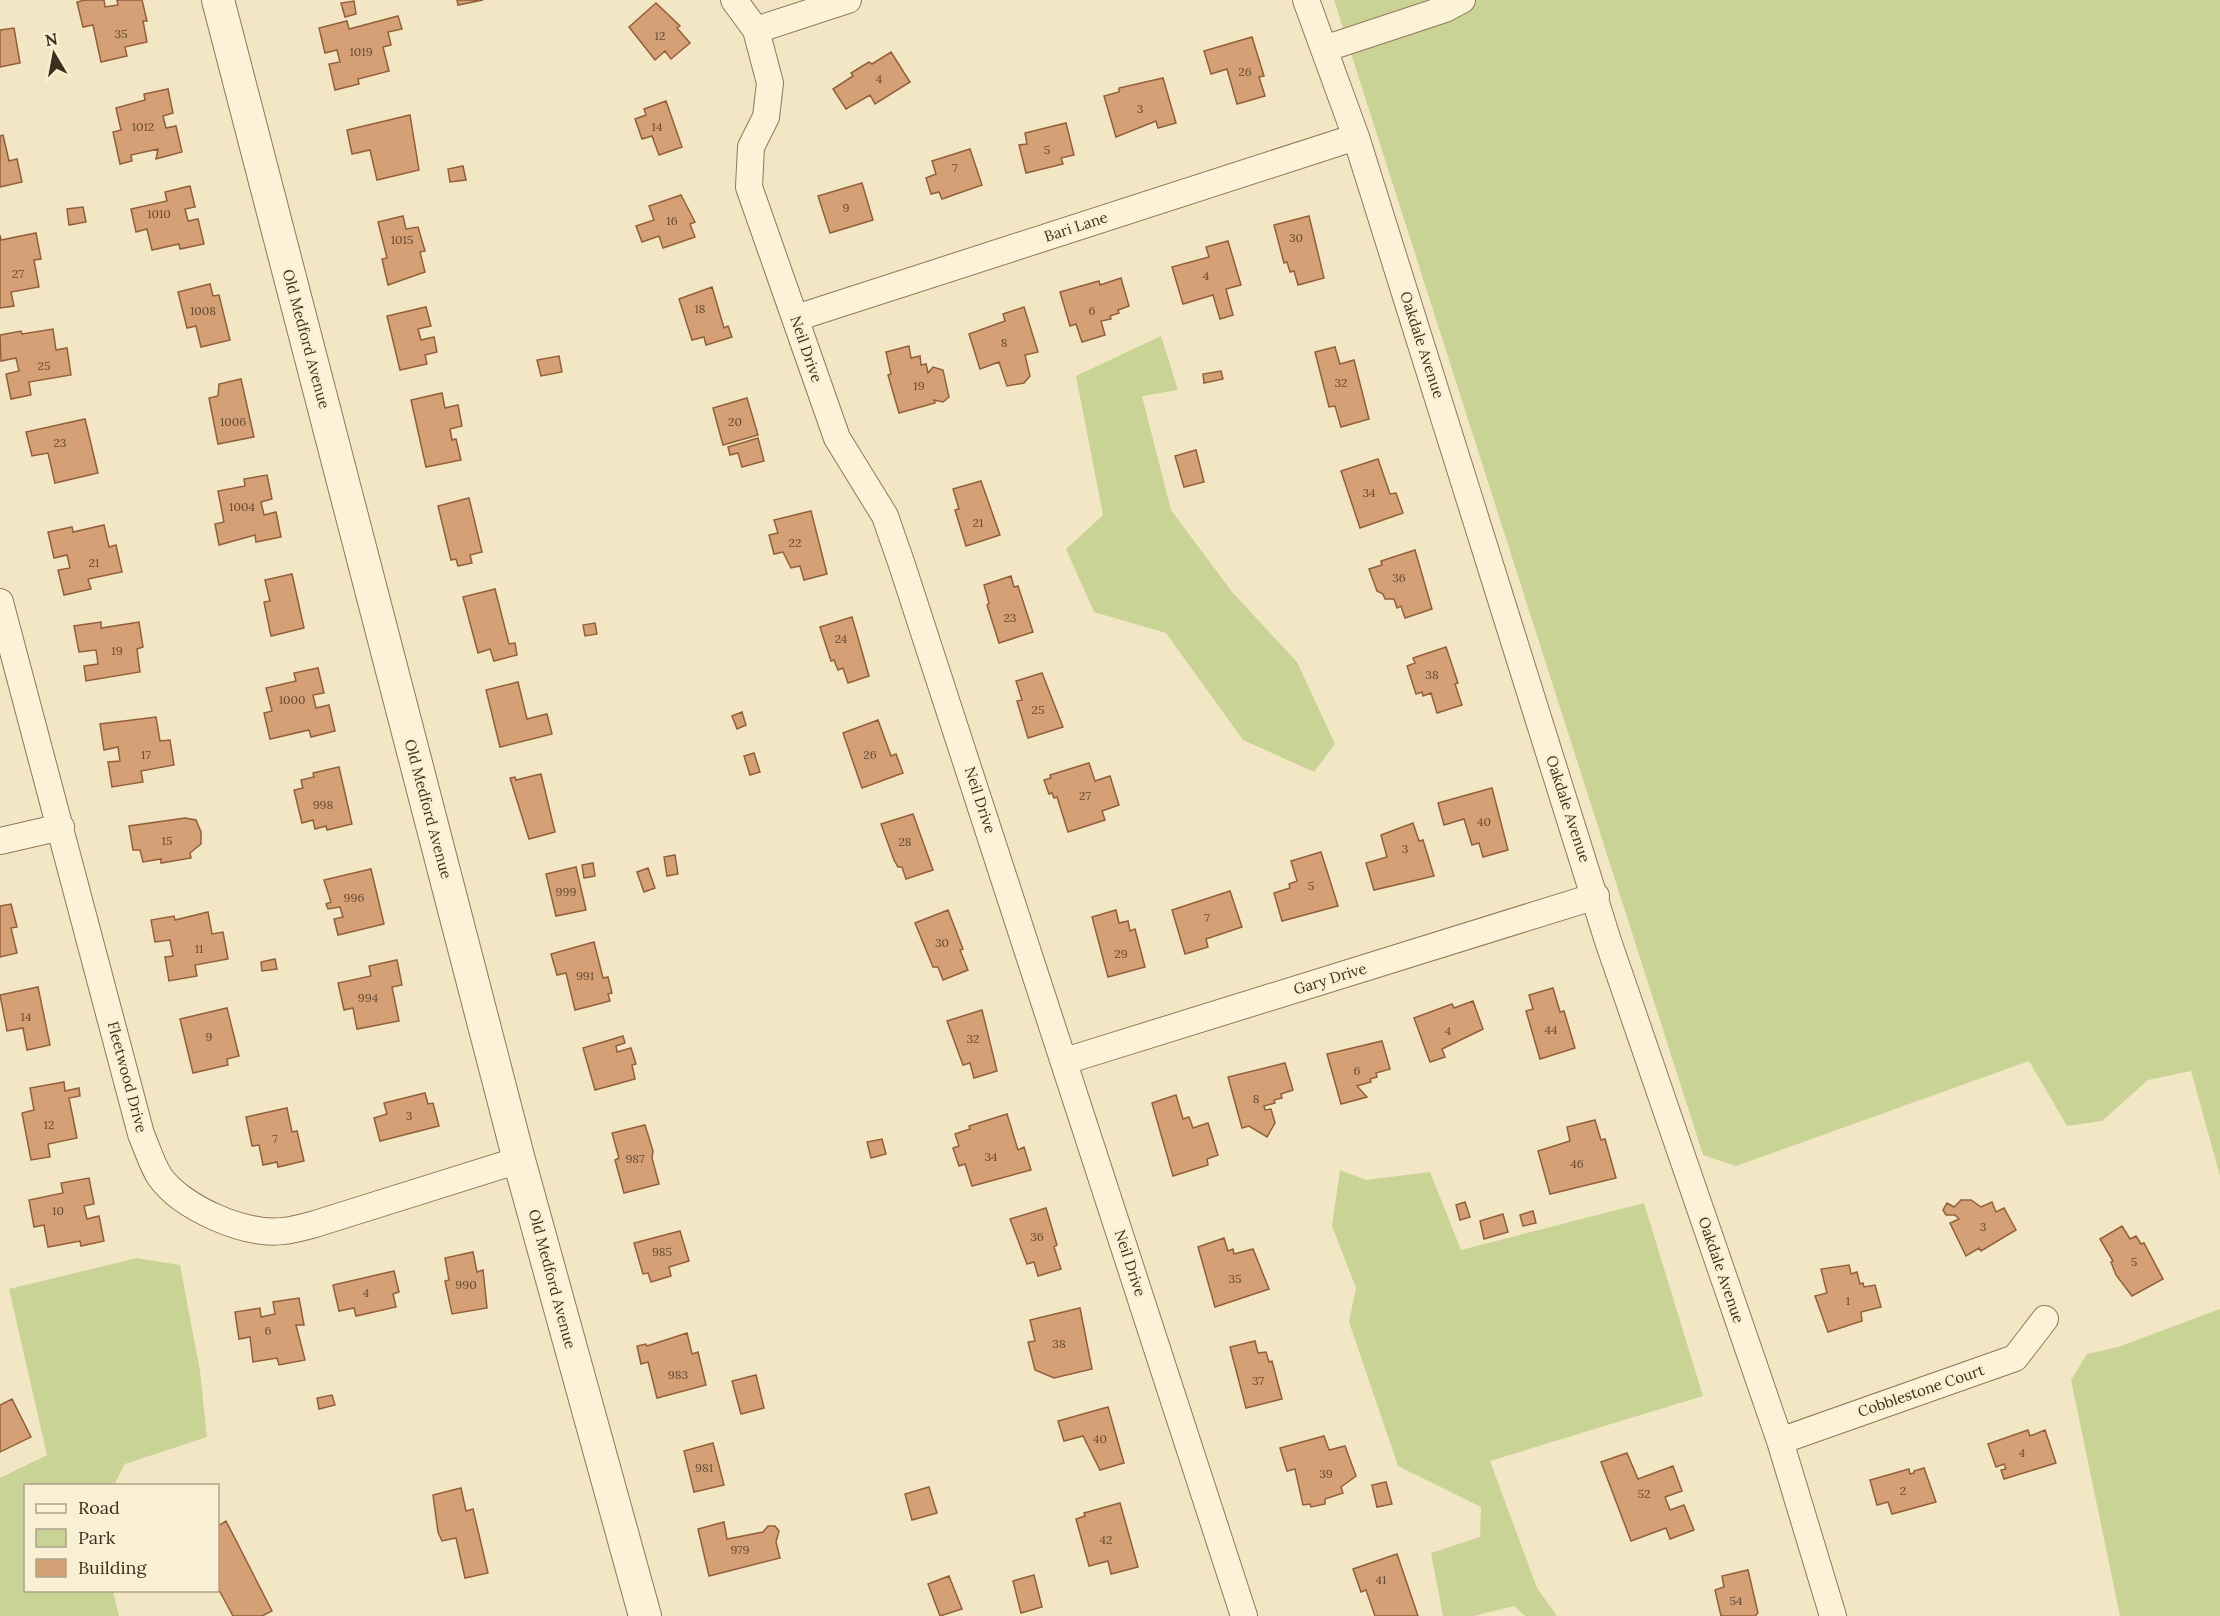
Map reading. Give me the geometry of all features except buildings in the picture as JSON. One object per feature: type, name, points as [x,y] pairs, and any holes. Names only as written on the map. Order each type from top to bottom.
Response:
[{"type":"street","name":"Old Medford Avenue","points":[[218,0],[519,1160],[645,1616]]},
{"type":"street","name":"Neil Drive","points":[[734,0],[756,30],[770,82],[765,117],[751,147],[749,187],[837,438],[885,516],[1065,1061],[1244,1616]]},
{"type":"street","points":[[756,30],[848,0]]},
{"type":"street","name":"Oakdale Avenue","points":[[1306,0],[1356,137],[1596,896],[1608,941],[1780,1441],[1833,1616]]},
{"type":"street","points":[[1324,49],[1444,9],[1462,0]]},
{"type":"street","name":"Bari Lane","points":[[796,318],[1356,137]]},
{"type":"street","name":"Fleetwood Drive","points":[[0,602],[141,1134],[160,1177],[183,1199],[214,1217],[244,1228],[281,1232],[315,1224],[519,1160]]},
{"type":"street","points":[[0,842],[61,827]]},
{"type":"street","name":"Gary Drive","points":[[1065,1061],[1596,896]]},
{"type":"street","name":"Cobblestone Court","points":[[1780,1441],[2015,1358],[2045,1319]]},
{"type":"green space","points":[[1334,0],[2220,0],[2220,1176],[2191,1071],[2148,1080],[2102,1121],[2067,1126],[2029,1061],[1736,1166],[1703,1155]]},
{"type":"green space","points":[[1161,336],[1178,390],[1142,396],[1171,510],[1232,592],[1297,662],[1335,744],[1314,772],[1243,740],[1166,633],[1094,612],[1066,549],[1103,515],[1076,376]]},
{"type":"green space","points":[[1340,1170],[1366,1180],[1430,1172],[1461,1250],[1644,1203],[1703,1396],[1490,1461],[1537,1588],[1557,1616],[1525,1616],[1514,1606],[1474,1616],[1443,1616],[1431,1553],[1480,1537],[1481,1507],[1398,1466],[1349,1322],[1356,1288],[1332,1226]]},
{"type":"green space","points":[[137,1258],[180,1265],[200,1371],[207,1437],[125,1464],[115,1484],[24,1484],[24,1592],[113,1592],[119,1616],[0,1616],[0,1478],[47,1455],[9,1289]]},
{"type":"green space","points":[[2220,1309],[2220,1616],[2120,1616],[2071,1380],[2087,1354],[2118,1347]]}]
